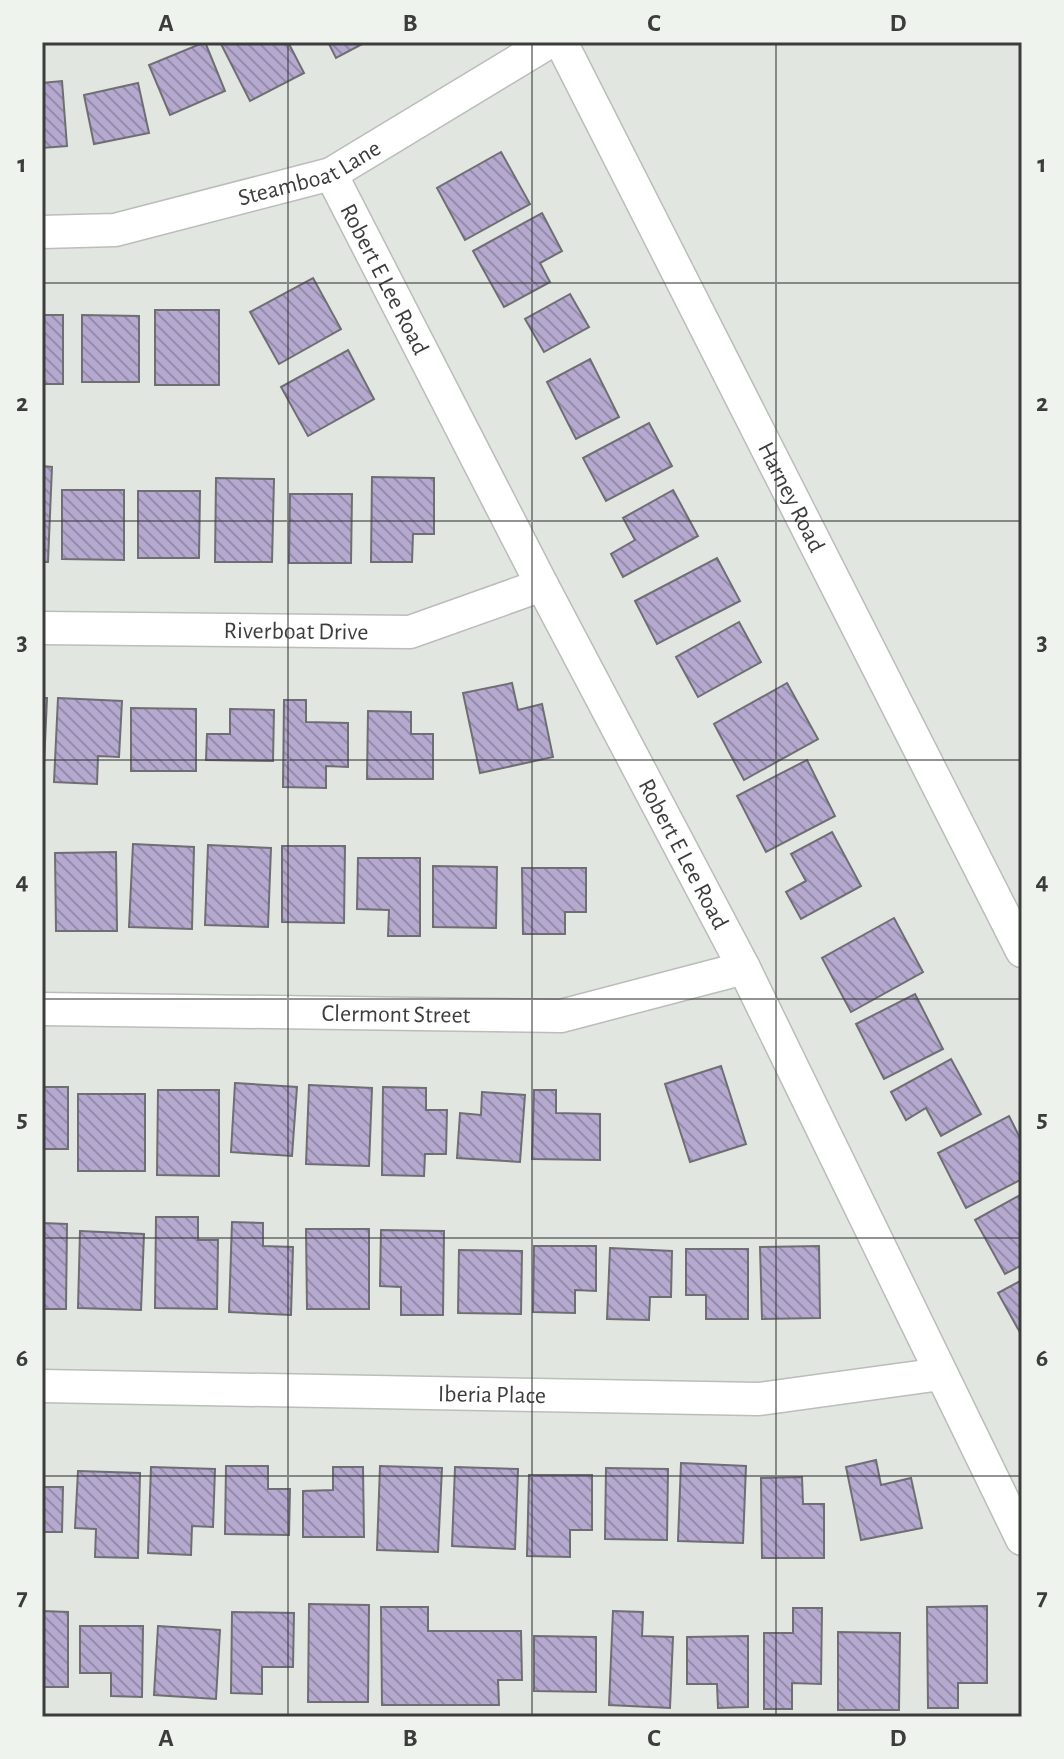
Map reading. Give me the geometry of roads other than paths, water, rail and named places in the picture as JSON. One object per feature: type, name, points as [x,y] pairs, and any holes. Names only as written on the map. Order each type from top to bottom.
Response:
[{"type":"street","name":"Steamboat Lane","points":[[42,232],[115,230],[331,174],[549,42]]},
{"type":"street","name":"Harney Road","points":[[561,42],[1022,951]]},
{"type":"street","name":"Robert E Lee Road","points":[[331,174],[542,585],[744,968],[1022,1539]]},
{"type":"street","name":"Riverboat Drive","points":[[42,628],[410,632],[542,585]]},
{"type":"street","name":"Clermont Street","points":[[42,1009],[561,1016],[744,968]]},
{"type":"street","name":"Iberia Place","points":[[42,1386],[759,1399],[941,1374]]}]
